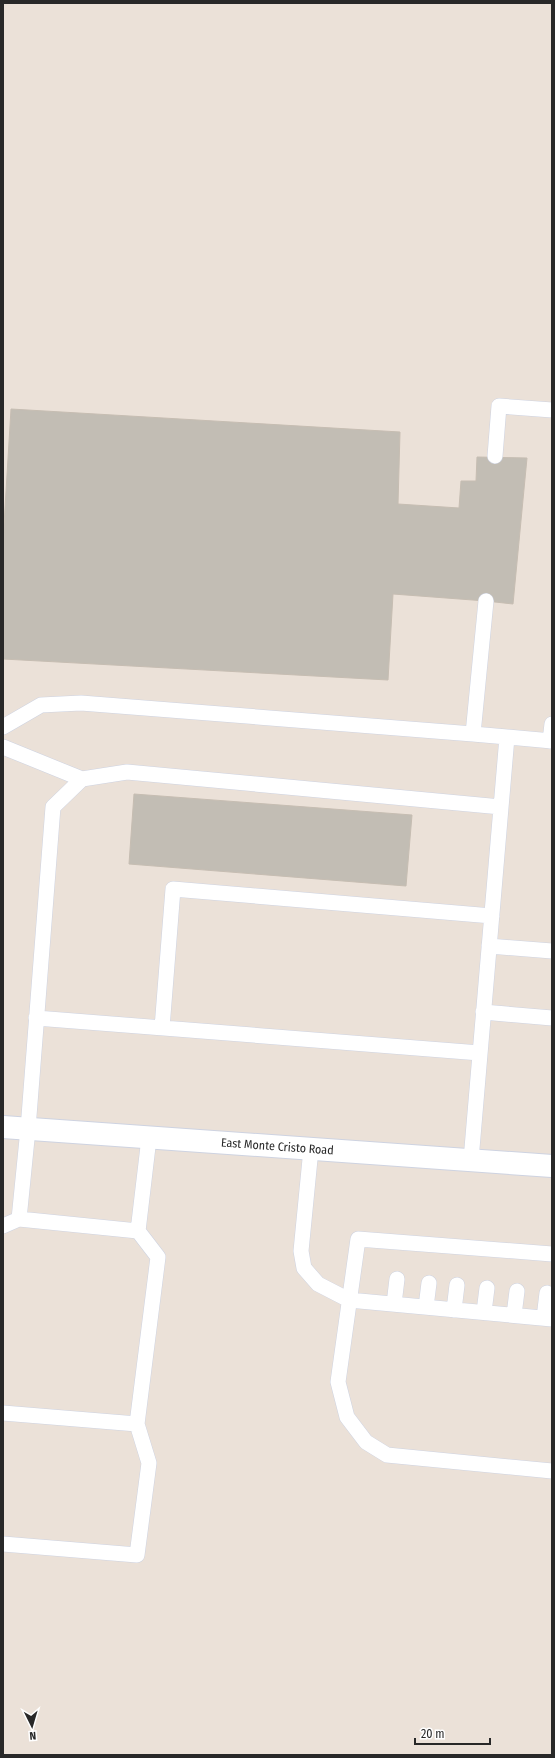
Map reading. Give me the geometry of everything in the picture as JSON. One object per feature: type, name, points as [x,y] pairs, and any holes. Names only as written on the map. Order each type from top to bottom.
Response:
[{"type":"main road","name":"East Monte Cristo Road","points":[[3,1127],[552,1166]]},
{"type":"lane","points":[[496,456],[499,406],[552,410]]},
{"type":"lane","points":[[473,734],[486,601]]},
{"type":"lane","points":[[3,727],[42,705],[81,703],[551,741],[552,724]]},
{"type":"lane","points":[[471,1160],[507,737]]},
{"type":"lane","points":[[3,747],[82,779],[127,772],[501,807]]},
{"type":"lane","points":[[18,1219],[28,1129],[53,807],[82,779]]},
{"type":"lane","points":[[162,1028],[173,890],[492,916]]},
{"type":"lane","points":[[489,946],[552,951]]},
{"type":"lane","points":[[483,1012],[552,1018]]},
{"type":"lane","points":[[36,1018],[480,1053]]},
{"type":"lane","points":[[138,1232],[149,1138]]},
{"type":"lane","points":[[311,1149],[302,1251],[304,1268],[318,1284],[349,1300],[548,1318],[547,1293]]},
{"type":"lane","points":[[3,1226],[18,1219],[138,1232],[158,1257],[137,1424],[149,1463],[137,1555],[3,1544]]},
{"type":"lane","points":[[551,1258],[520,1259],[400,1248],[358,1239],[338,1382],[347,1417],[366,1442],[387,1455],[552,1471]]},
{"type":"lane","points":[[394,1304],[397,1279]]},
{"type":"lane","points":[[426,1307],[429,1283]]},
{"type":"lane","points":[[454,1310],[457,1285]]},
{"type":"lane","points":[[484,1312],[487,1288]]},
{"type":"lane","points":[[514,1315],[517,1291]]},
{"type":"lane","points":[[3,1413],[137,1424]]},
{"type":"building","points":[[11,409],[400,432],[398,504],[459,508],[461,481],[476,481],[477,457],[527,458],[513,604],[393,594],[388,680],[3,659],[3,541]]},
{"type":"building","points":[[134,794],[412,815],[406,886],[129,864]]}]
